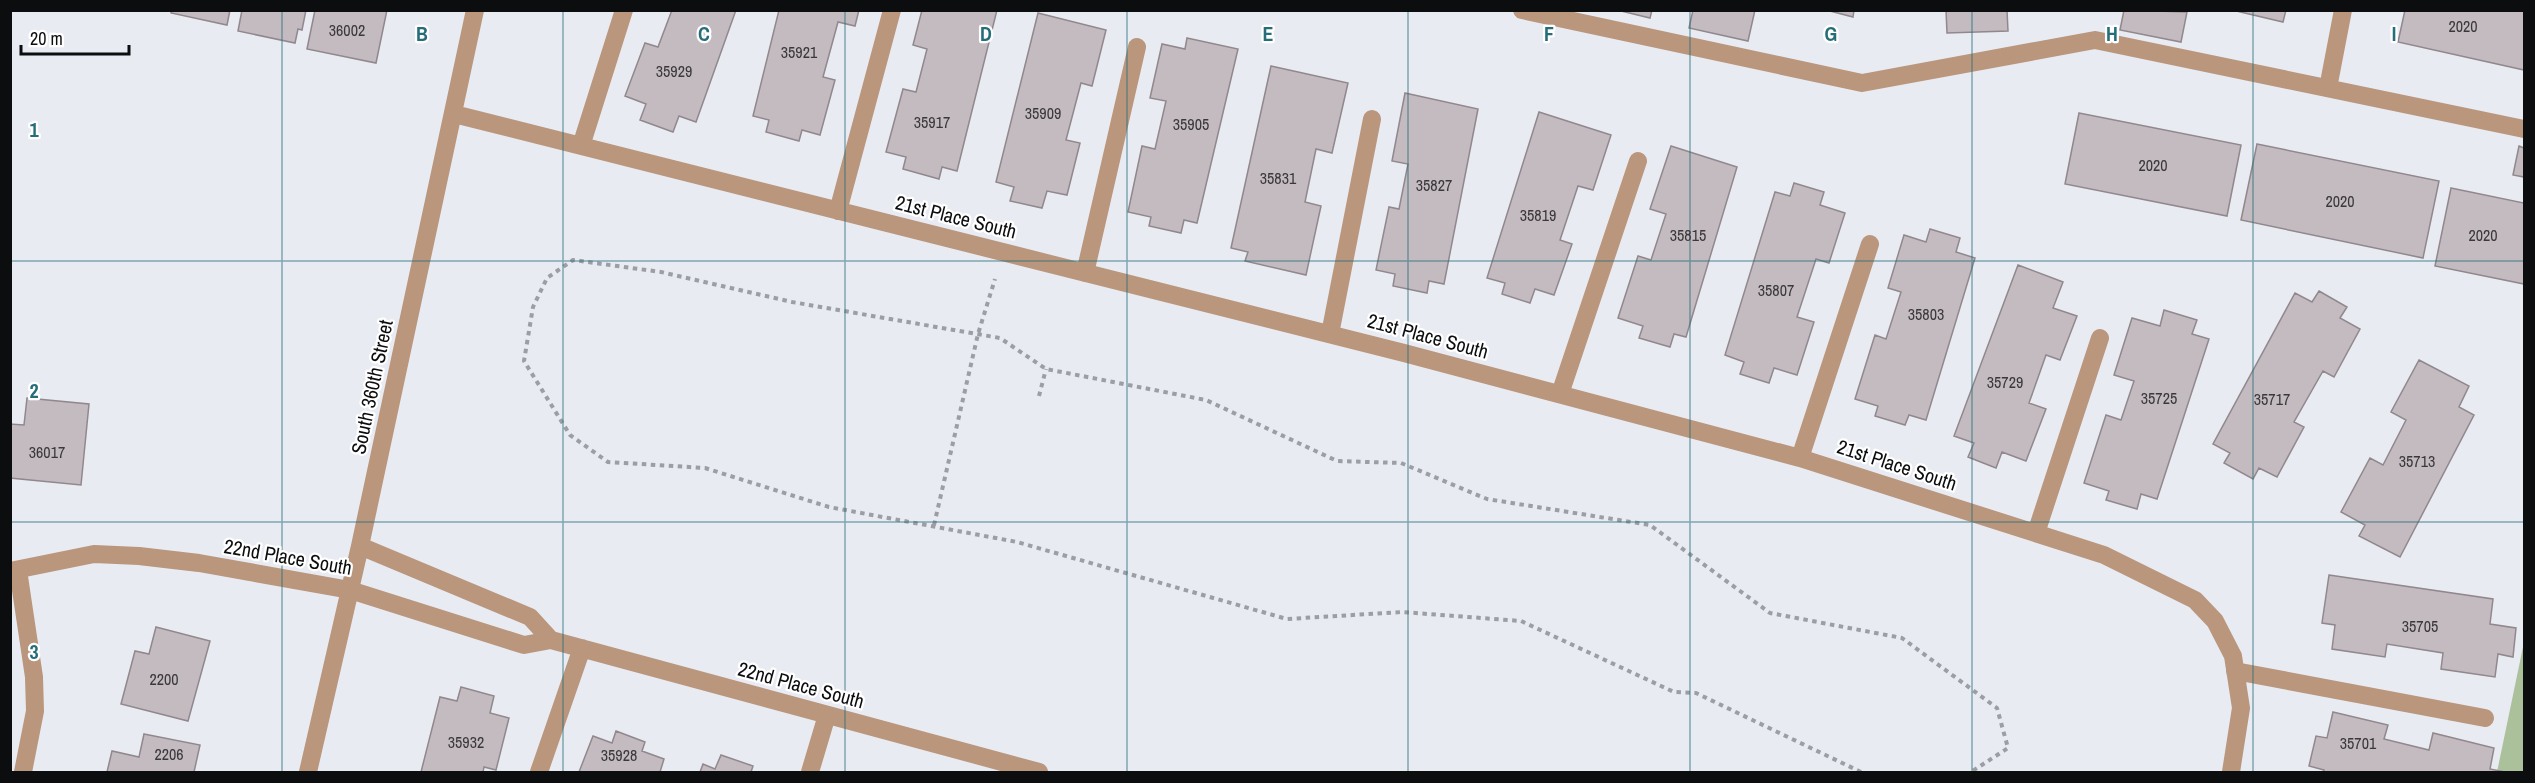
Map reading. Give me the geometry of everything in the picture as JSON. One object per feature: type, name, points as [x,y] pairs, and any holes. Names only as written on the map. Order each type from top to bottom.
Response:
[{"type":"street","name":"South 360th Street","points":[[308,772],[360,546],[475,10]]},
{"type":"street","points":[[581,146],[624,10]]},
{"type":"street","points":[[838,211],[892,10]]},
{"type":"street","points":[[1521,10],[1862,83],[2095,40],[2524,129]]},
{"type":"street","points":[[2328,88],[2343,10]]},
{"type":"street","points":[[1085,273],[1137,46]]},
{"type":"street","name":"21st Place South","points":[[454,114],[1330,334],[1800,458],[2104,555],[2195,600],[2215,621],[2233,656],[2241,708],[2231,772]]},
{"type":"street","points":[[1330,334],[1372,119]]},
{"type":"street","points":[[1560,394],[1638,161]]},
{"type":"street","points":[[1800,458],[1870,244]]},
{"type":"street","points":[[2036,533],[2100,338]]},
{"type":"street","name":"22nd Place South","points":[[360,546],[530,616],[551,640]]},
{"type":"street","name":"22nd Place South","points":[[14,571],[78,556],[114,554],[199,563],[350,590],[524,645],[551,640],[1039,772]]},
{"type":"street","points":[[14,571],[34,678],[35,711],[23,772]]},
{"type":"street","points":[[539,772],[582,648]]},
{"type":"street","points":[[2235,671],[2485,718]]},
{"type":"street","points":[[810,772],[826,715]]},
{"type":"path","points":[[934,525],[978,334],[1003,252]]},
{"type":"path","points":[[1861,772],[1696,693],[1674,692],[1521,621],[1402,612],[1287,619],[1017,542],[830,507],[705,468],[608,462],[570,435],[524,362],[533,307],[547,278],[573,261],[661,272],[792,302],[1000,338],[1046,369],[1206,400],[1337,461],[1401,463],[1486,499],[1650,525],[1770,613],[1902,638],[1997,708],[2008,748],[1971,772]]},
{"type":"path","points":[[1039,396],[1046,369]]},
{"type":"green space","points":[[2524,642],[2524,772],[2497,772]]},
{"type":"building","points":[[171,10],[230,10],[227,25],[171,13]]},
{"type":"building","points":[[242,10],[306,10],[302,30],[298,29],[295,43],[238,31]]},
{"type":"building","points":[[315,10],[387,10],[376,63],[307,49]]},
{"type":"building","points":[[672,10],[736,10],[696,122],[679,116],[673,132],[640,120],[646,104],[625,96],[645,43],[658,47]]},
{"type":"building","points":[[779,10],[859,10],[855,26],[838,22],[823,77],[835,80],[820,135],[802,130],[799,141],[766,132],[769,120],[753,116]]},
{"type":"building","points":[[922,10],[997,10],[957,171],[942,167],[939,179],[903,169],[906,157],[886,152],[903,89],[916,92],[927,49],[913,45]]},
{"type":"building","points":[[1617,10],[1652,10],[1650,18]]},
{"type":"building","points":[[1693,10],[1755,10],[1748,41],[1689,28]]},
{"type":"building","points":[[1826,10],[1854,10],[1853,17]]},
{"type":"building","points":[[1946,10],[2007,10],[2008,31],[1947,33]]},
{"type":"building","points":[[2124,10],[2187,12],[2181,42],[2120,30]]},
{"type":"building","points":[[2232,10],[2286,10],[2283,22]]},
{"type":"building","points":[[2405,10],[2524,10],[2524,70],[2398,42]]},
{"type":"building","points":[[1038,13],[1106,30],[1092,86],[1081,83],[1066,140],[1080,143],[1067,195],[1047,191],[1042,208],[1010,201],[1014,187],[996,182]]},
{"type":"building","points":[[1187,38],[1238,49],[1197,223],[1184,220],[1181,233],[1149,226],[1151,217],[1128,212],[1142,146],[1155,149],[1166,101],[1150,98],[1162,44],[1185,49]]},
{"type":"building","points":[[1271,66],[1348,83],[1332,153],[1316,149],[1305,202],[1321,206],[1306,275],[1245,261],[1248,252],[1231,248]]},
{"type":"building","points":[[1405,93],[1478,109],[1444,284],[1429,281],[1427,293],[1393,286],[1395,274],[1376,270],[1389,207],[1399,209],[1408,164],[1392,161]]},
{"type":"building","points":[[1539,112],[1611,135],[1593,190],[1578,186],[1560,240],[1572,244],[1554,295],[1535,289],[1530,303],[1502,294],[1505,283],[1487,278]]},
{"type":"building","points":[[2079,113],[2241,145],[2227,216],[2065,184]]},
{"type":"building","points":[[2257,144],[2439,181],[2423,258],[2241,220]]},
{"type":"building","points":[[1671,146],[1737,167],[1686,337],[1674,334],[1670,347],[1639,338],[1643,326],[1618,318],[1638,256],[1651,260],[1666,214],[1650,209]]},
{"type":"building","points":[[2519,146],[2524,148],[2524,177],[2513,175]]},
{"type":"building","points":[[1794,183],[1824,192],[1820,205],[1845,213],[1829,263],[1816,259],[1797,317],[1814,322],[1797,375],[1774,368],[1769,383],[1740,374],[1744,362],[1725,355],[1775,192],[1790,196]]},
{"type":"building","points":[[2451,188],[2524,203],[2524,284],[2435,266]]},
{"type":"building","points":[[1930,229],[1960,238],[1956,252],[1975,258],[1926,420],[1909,415],[1905,425],[1875,416],[1878,406],[1855,399],[1875,335],[1886,339],[1901,292],[1888,288],[1904,235],[1926,242]]},
{"type":"building","points":[[2018,265],[2063,282],[2053,308],[2077,316],[2060,360],[2046,355],[2029,403],[2046,409],[2026,461],[2002,452],[1996,468],[1968,457],[1974,443],[1954,436]]},
{"type":"building","points":[[2319,291],[2347,307],[2340,318],[2360,329],[2334,377],[2323,371],[2294,422],[2304,427],[2277,477],[2259,468],[2253,479],[2224,463],[2230,453],[2213,444],[2295,293],[2312,302]]},
{"type":"building","points":[[2164,310],[2197,320],[2192,334],[2209,339],[2157,499],[2141,494],[2137,509],[2106,500],[2109,491],[2084,483],[2106,415],[2121,420],[2134,381],[2114,375],[2132,318],[2160,326]]},
{"type":"building","points":[[2419,360],[2469,386],[2459,407],[2474,415],[2400,557],[2359,536],[2365,525],[2341,512],[2370,458],[2383,465],[2406,420],[2391,412]]},
{"type":"building","points":[[27,398],[89,404],[81,485],[10,478],[10,424],[24,425]]},
{"type":"building","points":[[2329,575],[2493,599],[2490,624],[2516,628],[2513,657],[2498,654],[2495,677],[2441,669],[2443,653],[2387,644],[2385,657],[2332,649],[2335,625],[2322,623]]},
{"type":"building","points":[[156,627],[210,641],[188,721],[121,704],[135,651],[149,654]]},
{"type":"building","points":[[461,687],[494,696],[490,713],[509,718],[496,770],[484,767],[483,772],[421,772],[440,697],[457,701]]},
{"type":"building","points":[[2333,712],[2388,725],[2384,739],[2429,750],[2433,733],[2494,748],[2490,769],[2505,772],[2323,772],[2324,770],[2309,766],[2316,736],[2327,738]]},
{"type":"building","points":[[616,731],[645,742],[642,751],[664,759],[660,772],[579,772],[593,736],[612,743]]},
{"type":"building","points":[[144,734],[200,745],[194,772],[107,772],[112,751],[139,757]]},
{"type":"building","points":[[721,755],[753,766],[751,772],[700,772],[703,764],[715,769]]}]
